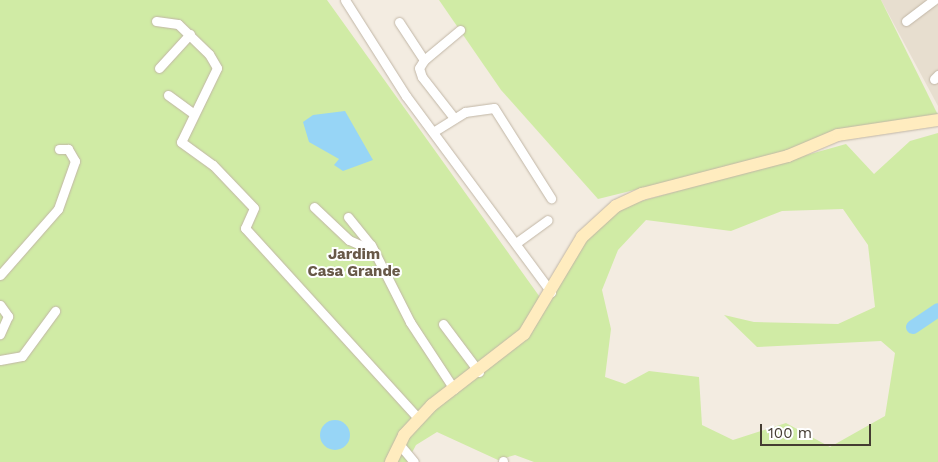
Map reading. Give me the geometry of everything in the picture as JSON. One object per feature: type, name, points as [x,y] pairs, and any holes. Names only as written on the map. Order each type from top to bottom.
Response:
[{"type":"main road","points":[[391,462],[399,444],[418,418],[524,334],[590,228],[629,198],[778,159],[849,132],[938,120]]},
{"type":"street","points":[[345,0],[433,132],[551,292]]},
{"type":"street","points":[[906,21],[934,0]]},
{"type":"street","points":[[156,21],[178,24],[190,34],[217,68],[181,142],[213,164],[254,208],[245,228],[418,418]]},
{"type":"street","points":[[399,22],[424,60]]},
{"type":"street","points":[[454,118],[422,77],[419,68],[424,60],[460,30]]},
{"type":"street","points":[[160,68],[190,34]]},
{"type":"street","points":[[168,94],[194,114]]},
{"type":"street","points":[[433,132],[454,118],[494,108],[551,198]]},
{"type":"street","points":[[0,275],[58,209],[75,161],[68,150],[59,149]]},
{"type":"street","points":[[314,207],[349,240],[374,251]]},
{"type":"street","points":[[348,217],[374,251],[410,322],[454,388]]},
{"type":"street","points":[[516,243],[548,220]]},
{"type":"street","points":[[0,305],[8,316],[0,334]]},
{"type":"street","points":[[0,360],[22,356],[55,311]]},
{"type":"street","points":[[443,324],[478,372]]},
{"type":"street","points":[[399,444],[414,462]]},
{"type":"shaded area","points":[[881,0],[938,0],[938,106]]},
{"type":"green space","points":[[0,0],[327,0],[547,307],[593,229],[620,207],[846,144],[874,174],[910,141],[938,133],[938,462],[534,462],[515,455],[498,460],[437,432],[416,445],[407,462],[0,462]],"holes":[[[843,209],[868,245],[875,307],[838,324],[754,322],[724,315],[757,347],[881,341],[895,353],[885,416],[830,447],[786,423],[733,440],[702,425],[699,377],[649,371],[625,384],[605,377],[611,329],[602,290],[618,250],[646,220],[731,231],[782,211]]]},
{"type":"green space","points":[[439,0],[881,0],[938,115],[598,199],[501,90]]},
{"type":"water","points":[[345,111],[373,160],[343,171],[334,165],[339,159],[309,142],[303,122],[313,115]]},
{"type":"water","points":[[335,420],[341,421],[349,429],[349,441],[341,449],[335,450],[329,449],[321,441],[320,435],[321,429],[329,421]]},
{"type":"waterway","points":[[913,327],[938,310]]},
{"type":"district","name":"Jardim Casa Grande","points":[[354,262]]}]
